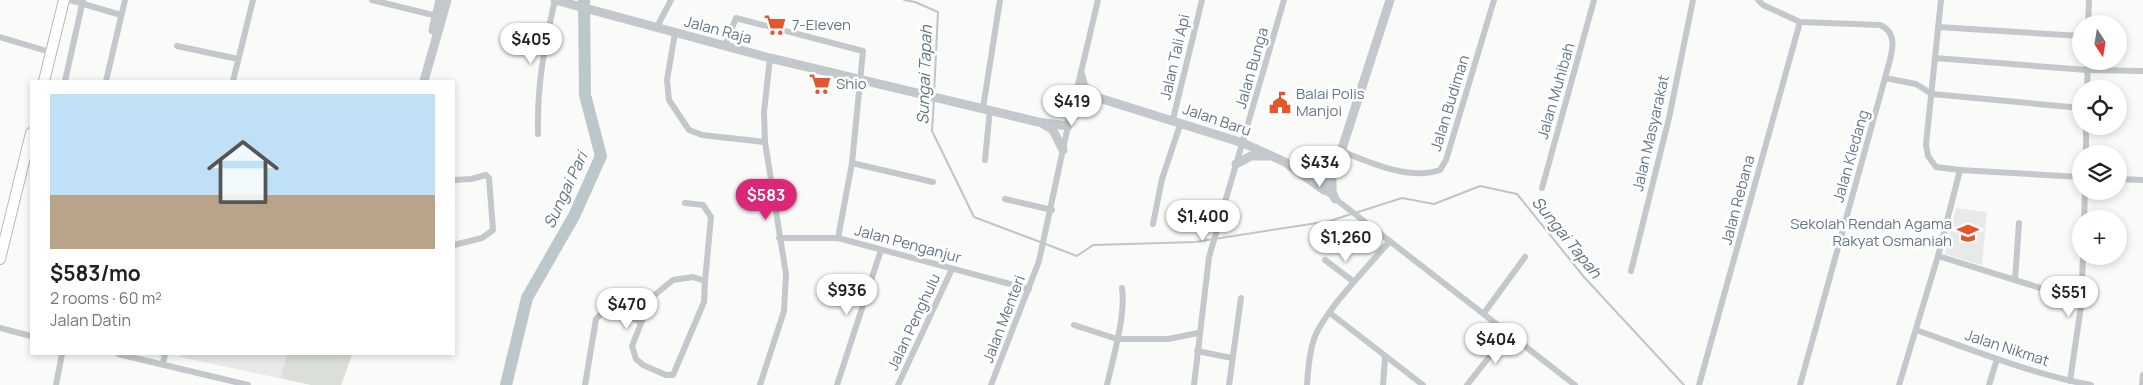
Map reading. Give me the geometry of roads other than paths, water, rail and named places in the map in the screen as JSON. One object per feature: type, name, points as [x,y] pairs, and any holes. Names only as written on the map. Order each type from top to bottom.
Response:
[{"type":"main road","points":[[44,80],[64,0]]},
{"type":"main road","points":[[1,252],[30,137]]},
{"type":"street","points":[[70,0],[121,15]]},
{"type":"street","points":[[106,80],[125,0]]},
{"type":"street","points":[[233,80],[253,0]]},
{"type":"street","points":[[372,0],[436,16]]},
{"type":"street","points":[[420,80],[440,0]]},
{"type":"street","points":[[424,80],[447,0]]},
{"type":"street","points":[[538,134],[537,94],[542,57],[555,0]]},
{"type":"street","name":"Jalan Raja","points":[[555,0],[565,1],[675,33],[862,81],[986,108],[1038,122],[1068,126]]},
{"type":"street","points":[[657,28],[671,0]]},
{"type":"street","points":[[985,160],[986,108],[1000,0]]},
{"type":"street","points":[[1068,126],[1098,0]]},
{"type":"street","name":"Jalan Tali Api","points":[[1153,224],[1202,0]]},
{"type":"street","name":"Jalan Bunga","points":[[1194,385],[1198,333],[1209,257],[1284,0]]},
{"type":"street","points":[[1324,190],[1334,171],[1390,0]]},
{"type":"street","name":"Jalan Budiman","points":[[1341,150],[1389,170],[1426,173],[1440,170],[1446,160],[1494,0]]},
{"type":"street","name":"Jalan Muhibah","points":[[1542,188],[1594,0]]},
{"type":"street","name":"Jalan Masyarakat","points":[[1631,271],[1669,118],[1693,0]]},
{"type":"street","points":[[1758,0],[1763,5],[1800,22]]},
{"type":"street","points":[[1941,0],[1926,144],[1928,156],[1936,167],[2072,176]]},
{"type":"street","points":[[2088,15],[2089,0]]},
{"type":"street","points":[[65,80],[82,2]]},
{"type":"street","points":[[725,46],[736,18],[863,51],[862,81],[852,163],[838,238]]},
{"type":"street","name":"Jalan Kledang","points":[[1800,22],[1880,25],[1891,32],[1893,46],[1800,385]]},
{"type":"street","name":"Jalan Rebana","points":[[1699,385],[1800,22]]},
{"type":"street","points":[[1938,27],[2072,35]]},
{"type":"street","points":[[675,33],[666,80],[669,100],[689,130],[702,135],[765,142]]},
{"type":"street","points":[[0,37],[50,52]]},
{"type":"street","points":[[177,46],[238,59]]},
{"type":"street","points":[[760,385],[784,311],[786,274],[765,142],[764,112],[770,58]]},
{"type":"street","points":[[1935,58],[2072,69]]},
{"type":"street","points":[[1081,70],[1085,85],[1099,98]]},
{"type":"street","points":[[2087,80],[2088,70],[2143,72]]},
{"type":"street","points":[[1885,78],[1916,84],[1932,94],[2072,107]]},
{"type":"street","points":[[1054,124],[1066,117],[1072,108],[1084,99],[1099,98]]},
{"type":"street","name":"Jalan Baru","points":[[1099,98],[1177,120],[1243,142],[1300,173],[1575,385]]},
{"type":"street","points":[[1038,122],[1053,130],[1064,150]]},
{"type":"street","name":"Jalan Menteri","points":[[990,385],[1040,261],[1068,126]]},
{"type":"street","points":[[1236,164],[1251,156],[1273,157]]},
{"type":"street","points":[[852,163],[933,182]]},
{"type":"street","points":[[1899,385],[1938,256],[1960,170]]},
{"type":"street","points":[[1300,173],[1320,175],[1334,171]]},
{"type":"street","points":[[1334,171],[1332,190],[1338,202]]},
{"type":"street","points":[[455,180],[471,180],[486,176],[489,178],[493,230],[482,238],[455,245]]},
{"type":"street","points":[[2127,179],[2143,180]]},
{"type":"street","points":[[1004,199],[1052,210]]},
{"type":"street","points":[[684,203],[703,205],[711,217],[704,302],[673,375],[666,375],[636,359],[632,346],[651,298],[673,280],[693,277],[705,282]]},
{"type":"street","points":[[2015,280],[2019,223]]},
{"type":"street","name":"Jalan Penganjur","points":[[779,238],[838,238],[1029,289]]},
{"type":"street","points":[[1307,385],[1309,357],[1315,337],[1354,282],[1390,241]]},
{"type":"street","points":[[836,385],[881,250]]},
{"type":"street","points":[[1938,256],[2050,291],[2081,306]]},
{"type":"street","points":[[1484,313],[1525,257]]},
{"type":"street","points":[[1325,260],[1354,282]]},
{"type":"street","points":[[2070,381],[2081,306],[2082,265]]},
{"type":"street","name":"Jalan Penghulu","points":[[898,385],[952,269]]},
{"type":"street","points":[[1107,385],[1117,339],[1123,296],[1122,288]]},
{"type":"street","points":[[1229,385],[1241,298]]},
{"type":"street","points":[[585,385],[596,319],[603,312],[612,310],[642,322]]},
{"type":"street","points":[[1330,314],[1422,385]]},
{"type":"street","points":[[1074,325],[1117,339],[1168,339],[1198,333]]},
{"type":"street","points":[[0,328],[30,336]]},
{"type":"street","name":"Jalan Nikmat","points":[[1916,330],[1997,359],[2070,381],[2091,385]]},
{"type":"street","points":[[1467,385],[1508,333]]},
{"type":"street","points":[[1197,351],[1232,358]]},
{"type":"street","points":[[56,385],[62,355]]},
{"type":"street","points":[[123,355],[163,363],[227,383],[248,385]]},
{"type":"street","points":[[163,363],[165,355]]},
{"type":"street","points":[[1382,385],[1385,358]]},
{"type":"street","points":[[1989,385],[1997,359]]},
{"type":"street","points":[[2142,385],[2143,375]]},
{"type":"waterway","name":"Sungai Pari","points":[[506,385],[527,298],[574,216],[601,156],[585,95],[584,0]]},
{"type":"waterway","name":"Sungai Tapah","points":[[904,0],[915,2],[938,12],[934,94]]},
{"type":"waterway","name":"Sungai Tapah","points":[[934,99],[932,131],[974,217],[1077,256],[1093,245],[1195,242],[1330,221],[1351,214]]},
{"type":"waterway","name":"Sungai Tapah","points":[[1355,213],[1402,198],[1434,204],[1480,186],[1517,194],[1584,277],[1684,385]]},
{"type":"place","name":"7-Eleven","points":[[775,25]]},
{"type":"place","name":"Shio","points":[[820,84]]},
{"type":"place","name":"Balai Polis Manjoi","points":[[1280,103]]},
{"type":"place","name":"Sekolah Rendah Agama Rakyat Osmaniah","points":[[1968,233]]}]
